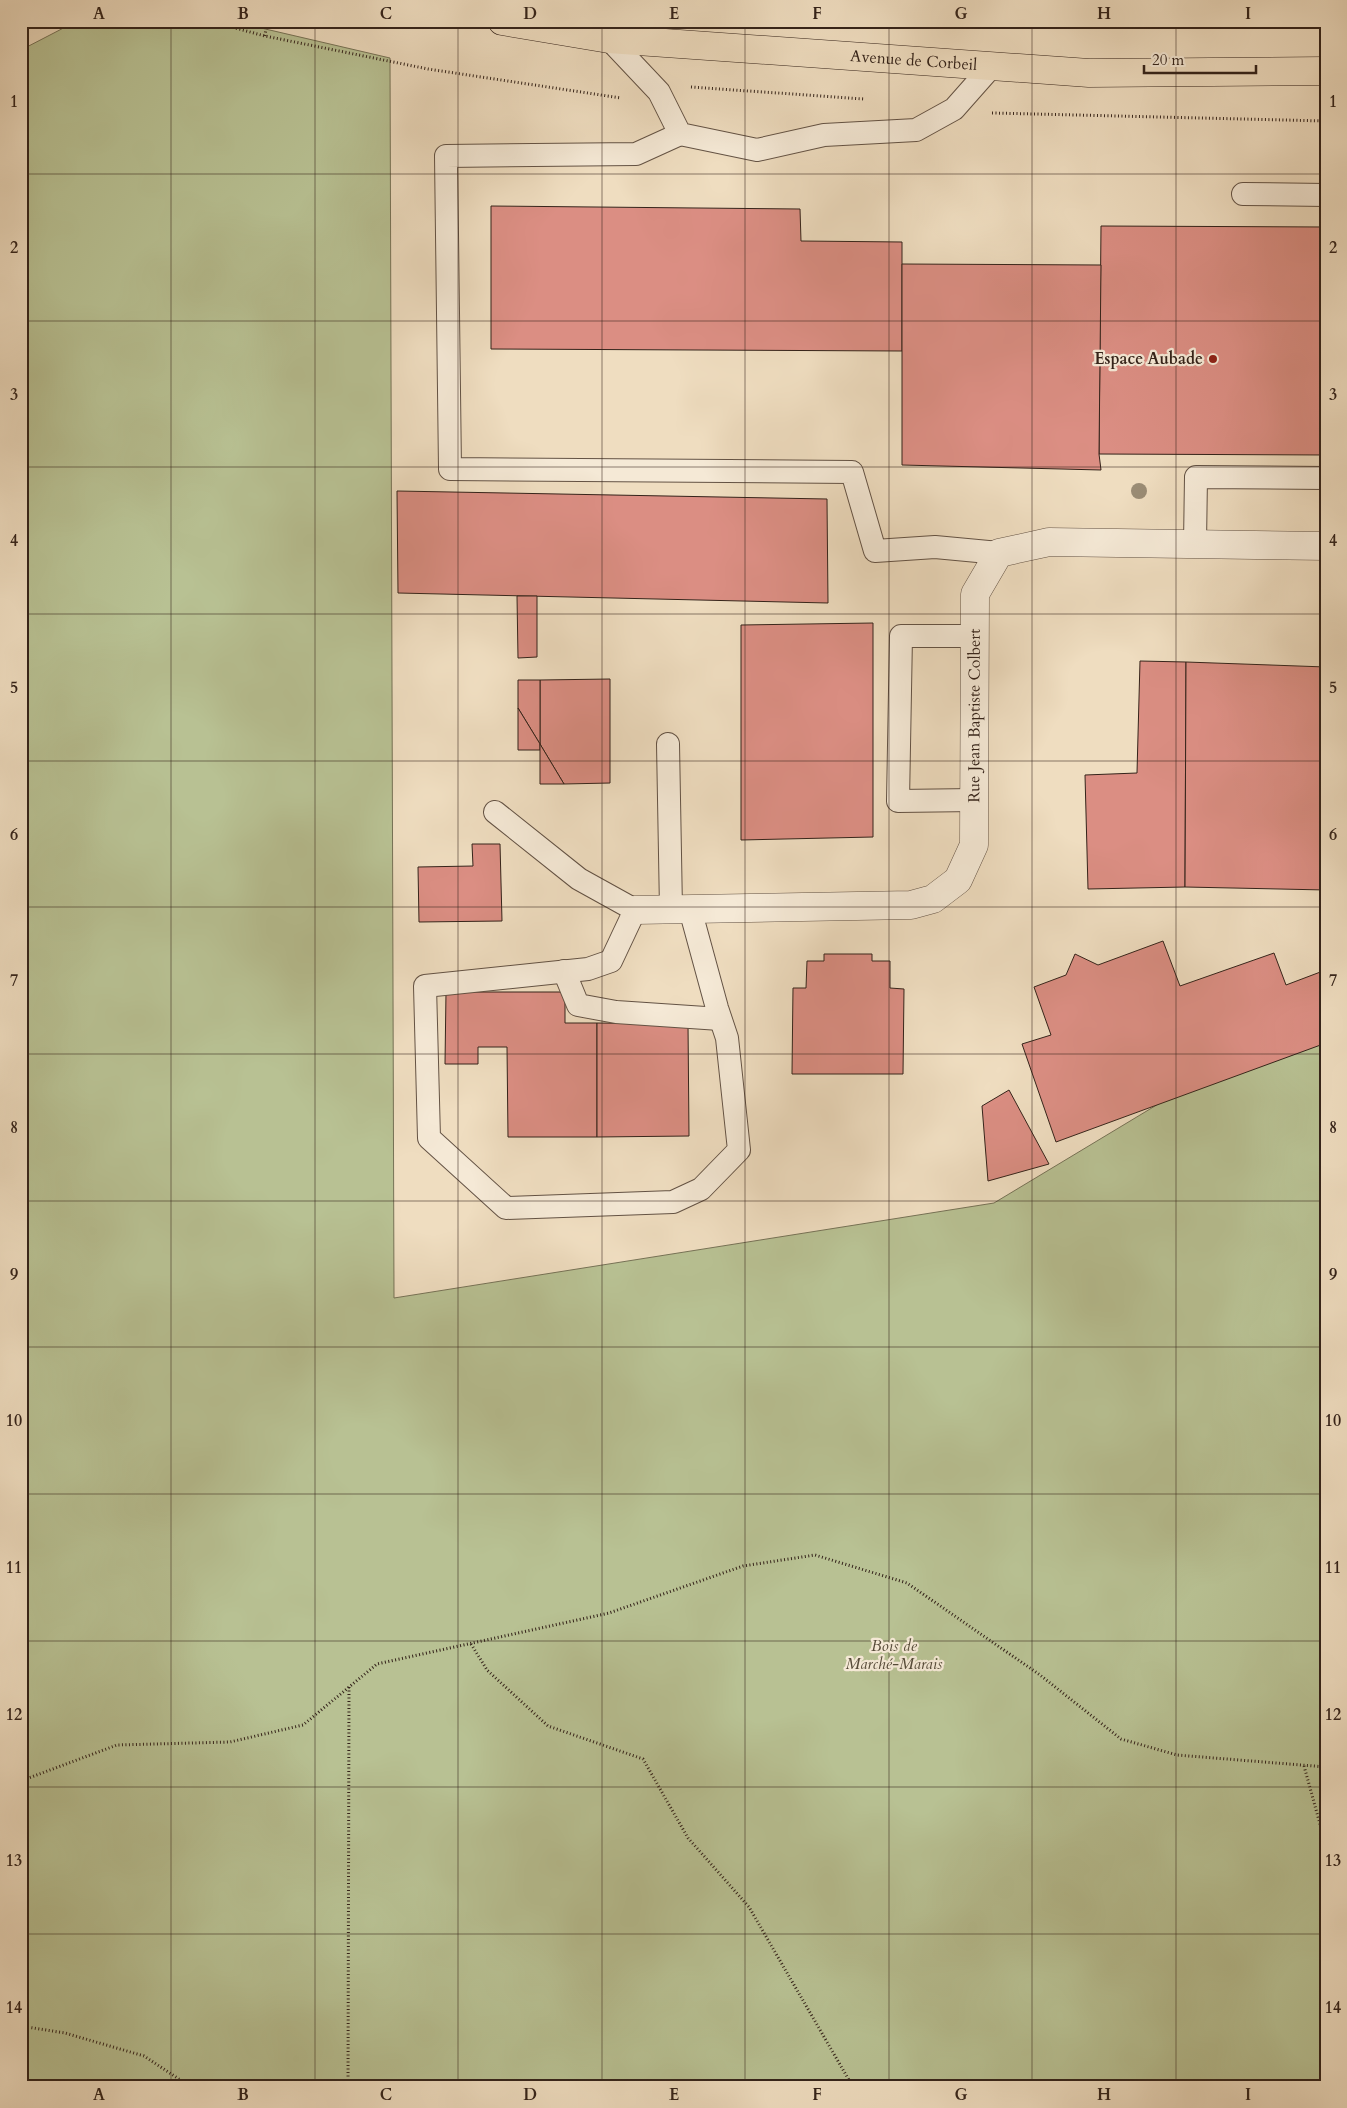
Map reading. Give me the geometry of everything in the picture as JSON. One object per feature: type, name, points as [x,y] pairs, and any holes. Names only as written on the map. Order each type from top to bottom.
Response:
[{"type":"main road","name":"Avenue de Corbeil","points":[[502,21],[609,39],[1089,73],[1326,71]]},
{"type":"street","points":[[999,553],[1049,542],[1326,546]]},
{"type":"street","name":"Rue Jean Baptiste Colbert","points":[[635,910],[911,905],[932,899],[958,880],[974,845],[975,594],[999,553]]},
{"type":"lane","points":[[609,39],[659,92],[680,134]]},
{"type":"lane","points":[[992,66],[954,109],[916,130],[824,135],[758,150],[680,134],[636,154],[446,156],[450,469],[852,472],[875,552],[935,547],[999,553]]},
{"type":"lane","points":[[1243,194],[1326,195]]},
{"type":"lane","points":[[1195,543],[1196,477],[1326,478]]},
{"type":"lane","points":[[974,800],[898,801],[901,636],[975,636]]},
{"type":"lane","points":[[494,812],[580,879],[635,910],[612,960],[588,969],[425,986],[429,1138],[506,1208],[673,1202],[701,1189],[739,1150],[727,1038],[681,909],[668,744]]},
{"type":"lane","points":[[564,971],[578,1005],[616,1012],[720,1019]]},
{"type":"path","points":[[209,21],[265,36],[428,69],[628,99],[682,86],[864,99]]},
{"type":"path","points":[[265,36],[267,21]]},
{"type":"path","points":[[954,109],[1009,115],[1326,121]]},
{"type":"path","points":[[21,1783],[26,1779],[117,1745],[230,1742],[303,1725],[377,1664],[608,1613],[743,1566],[815,1555],[907,1583],[1040,1675],[1121,1739],[1177,1755],[1326,1767]]},
{"type":"path","points":[[471,1644],[487,1670],[548,1726],[643,1759],[688,1838],[749,1907],[798,1995],[853,2087]]},
{"type":"path","points":[[348,2087],[349,1687]]},
{"type":"path","points":[[1304,1766],[1326,1846]]},
{"type":"path","points":[[21,2026],[65,2033],[144,2056],[191,2087]]},
{"type":"green space","name":"Bois de Marché-Marais","points":[[77,21],[231,21],[390,58],[394,1298],[994,1203],[1326,1003],[1326,2087],[21,2087],[21,50]]},
{"type":"building","points":[[491,206],[800,209],[801,241],[902,242],[902,351],[491,349]]},
{"type":"building","name":"Espace Aubade","points":[[1101,226],[1326,227],[1326,455],[1099,454]]},
{"type":"building","points":[[902,264],[1101,265],[1099,454],[1101,470],[902,465]]},
{"type":"building","points":[[397,491],[827,499],[828,603],[398,593]]},
{"type":"building","points":[[517,596],[537,596],[537,657],[518,658]]},
{"type":"building","points":[[873,623],[873,837],[741,840],[741,625]]},
{"type":"building","points":[[1140,661],[1186,662],[1185,887],[1088,889],[1085,775],[1137,773]]},
{"type":"building","points":[[1186,662],[1326,667],[1326,890],[1185,887]]},
{"type":"building","points":[[610,679],[610,783],[564,784],[540,744],[540,680]]},
{"type":"building","points":[[518,680],[540,680],[540,744],[518,708]]},
{"type":"building","points":[[518,708],[540,744],[540,750],[518,750]]},
{"type":"building","points":[[540,744],[564,784],[540,784]]},
{"type":"building","points":[[472,844],[500,844],[502,921],[419,922],[418,867],[473,866]]},
{"type":"building","points":[[1163,941],[1180,986],[1274,953],[1286,985],[1323,971],[1326,978],[1326,1043],[1056,1142],[1022,1044],[1051,1035],[1034,987],[1066,975],[1075,954],[1098,965]]},
{"type":"building","points":[[824,954],[872,954],[872,961],[890,961],[890,988],[904,989],[903,1074],[792,1074],[793,988],[806,988],[807,961],[824,961]]},
{"type":"building","points":[[446,992],[565,992],[565,1023],[597,1023],[597,1137],[508,1137],[507,1047],[478,1047],[478,1064],[445,1064]]},
{"type":"building","points":[[597,1023],[688,1024],[689,1136],[597,1137]]},
{"type":"building","points":[[1009,1090],[1049,1164],[988,1181],[982,1106]]},
{"type":"place","name":"Espace Aubade","points":[[1213,359]]}]
